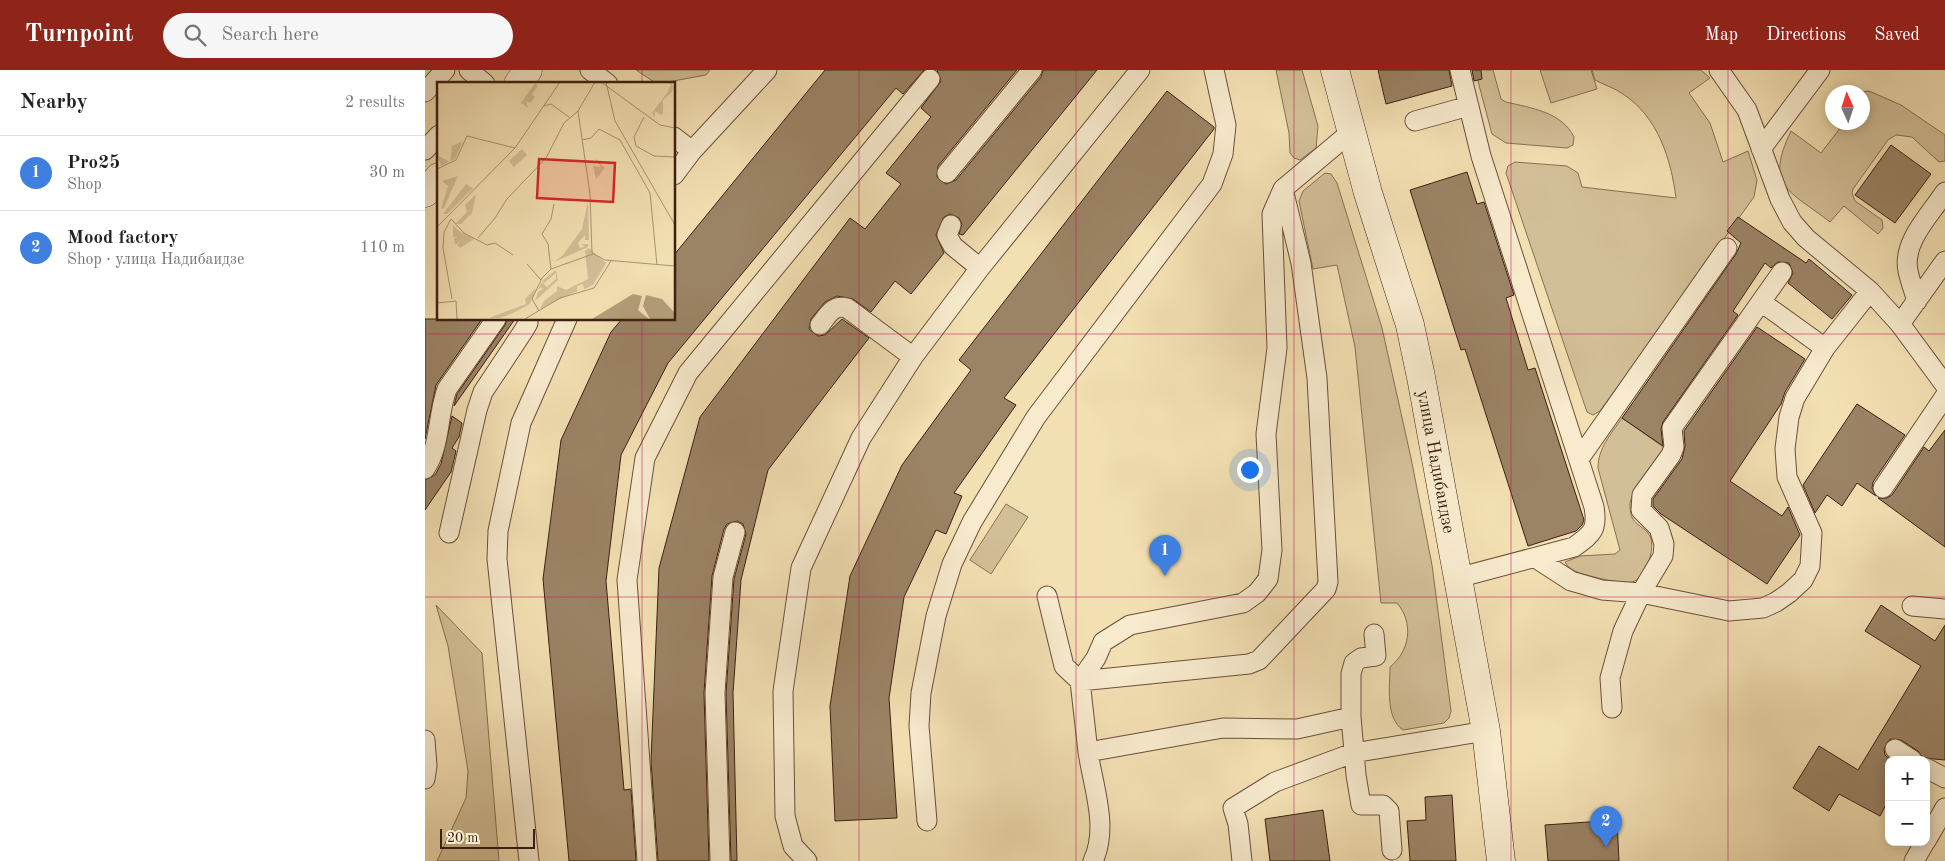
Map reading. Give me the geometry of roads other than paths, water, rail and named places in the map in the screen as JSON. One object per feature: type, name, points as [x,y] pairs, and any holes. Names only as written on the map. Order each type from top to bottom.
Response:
[{"type":"main road","points":[[520,82],[528,70]]},
{"type":"main road","name":"улица Надибаидзе","points":[[1335,70],[1368,193],[1410,325],[1425,395],[1486,731],[1501,861]]},
{"type":"main road","points":[[425,193],[437,179]]},
{"type":"lane","points":[[425,92],[445,70]]},
{"type":"lane","points":[[469,70],[483,82]]},
{"type":"lane","points":[[590,70],[605,82]]},
{"type":"lane","points":[[675,174],[692,151],[767,70]]},
{"type":"lane","points":[[947,173],[1031,70]]},
{"type":"lane","points":[[807,861],[789,854],[785,816],[783,691],[801,568],[861,438],[913,357],[980,268],[1139,70]]},
{"type":"lane","points":[[927,821],[919,726],[921,693],[936,616],[952,564],[972,522],[1036,417],[1213,184],[1223,154],[1226,125],[1214,70]]},
{"type":"lane","points":[[1457,578],[1537,559],[1574,547],[1590,536],[1596,522],[1579,459],[1484,165],[1460,70]]},
{"type":"lane","points":[[1719,70],[1747,110],[1780,199],[1792,222],[1806,238],[1870,291],[1900,324],[1945,385]]},
{"type":"lane","points":[[1761,149],[1820,70]]},
{"type":"lane","points":[[647,861],[627,597],[628,567],[645,458],[688,373],[930,73]]},
{"type":"lane","points":[[1415,121],[1469,106]]},
{"type":"lane","points":[[1080,681],[1096,658],[1103,642],[1130,625],[1203,613],[1243,603],[1257,593],[1268,579],[1272,550],[1267,434],[1277,348],[1271,220],[1274,207],[1283,189],[1351,132]]},
{"type":"lane","points":[[425,150],[437,136]]},
{"type":"lane","points":[[675,137],[692,151]]},
{"type":"lane","points":[[1080,681],[1249,664],[1259,660],[1326,589],[1328,582],[1317,378],[1301,263],[1283,189]]},
{"type":"lane","points":[[1917,301],[1908,270],[1907,253],[1913,238],[1945,192]]},
{"type":"lane","points":[[951,225],[947,235],[953,246],[980,268]]},
{"type":"lane","points":[[1579,459],[1727,248]]},
{"type":"lane","points":[[1900,324],[1945,261]]},
{"type":"lane","points":[[1612,708],[1610,678],[1623,631],[1641,593],[1663,556],[1664,544],[1659,528],[1641,510],[1642,495],[1671,455],[1674,448],[1672,428],[1782,272]]},
{"type":"lane","points":[[1537,559],[1571,581],[1602,590],[1641,593],[1729,611],[1746,611],[1776,602],[1803,580],[1810,566],[1813,533],[1787,477],[1785,449],[1789,417],[1795,398],[1825,348],[1870,291]]},
{"type":"lane","points":[[1761,302],[1825,348]]},
{"type":"lane","points":[[820,326],[833,308],[840,306],[847,308],[913,357]]},
{"type":"lane","points":[[425,469],[436,446],[443,400],[447,389],[496,320]]},
{"type":"lane","points":[[449,533],[457,474],[483,392],[524,330],[527,320]]},
{"type":"lane","points":[[529,861],[497,559],[498,531],[521,424],[567,320]]},
{"type":"lane","points":[[1883,488],[1945,396]]},
{"type":"lane","points":[[720,861],[715,693],[723,577],[735,532]]},
{"type":"lane","points":[[1047,596],[1064,666],[1080,681],[1088,752],[1101,831],[1099,846],[1093,861]]},
{"type":"lane","points":[[1912,606],[1945,609]]},
{"type":"lane","points":[[1374,634],[1376,656],[1361,658],[1354,663],[1351,674],[1353,753],[1361,805],[1383,805],[1389,811],[1392,850]]},
{"type":"lane","points":[[1088,752],[1223,728],[1297,729],[1351,717]]},
{"type":"lane","points":[[1242,861],[1238,824],[1233,808],[1275,782],[1318,764],[1353,753],[1486,731]]},
{"type":"lane","points":[[425,740],[427,766],[425,780]]},
{"type":"lane","points":[[1895,749],[1906,756]]},
{"type":"lane","points":[[1930,770],[1945,778]]},
{"type":"lane","points":[[1930,834],[1945,808]]},
{"type":"lane","points":[[1914,861],[1923,846]]},
{"type":"place","name":"Pro25","points":[[1165,576]]},
{"type":"place","name":"Mood factory","points":[[1606,847]]}]
